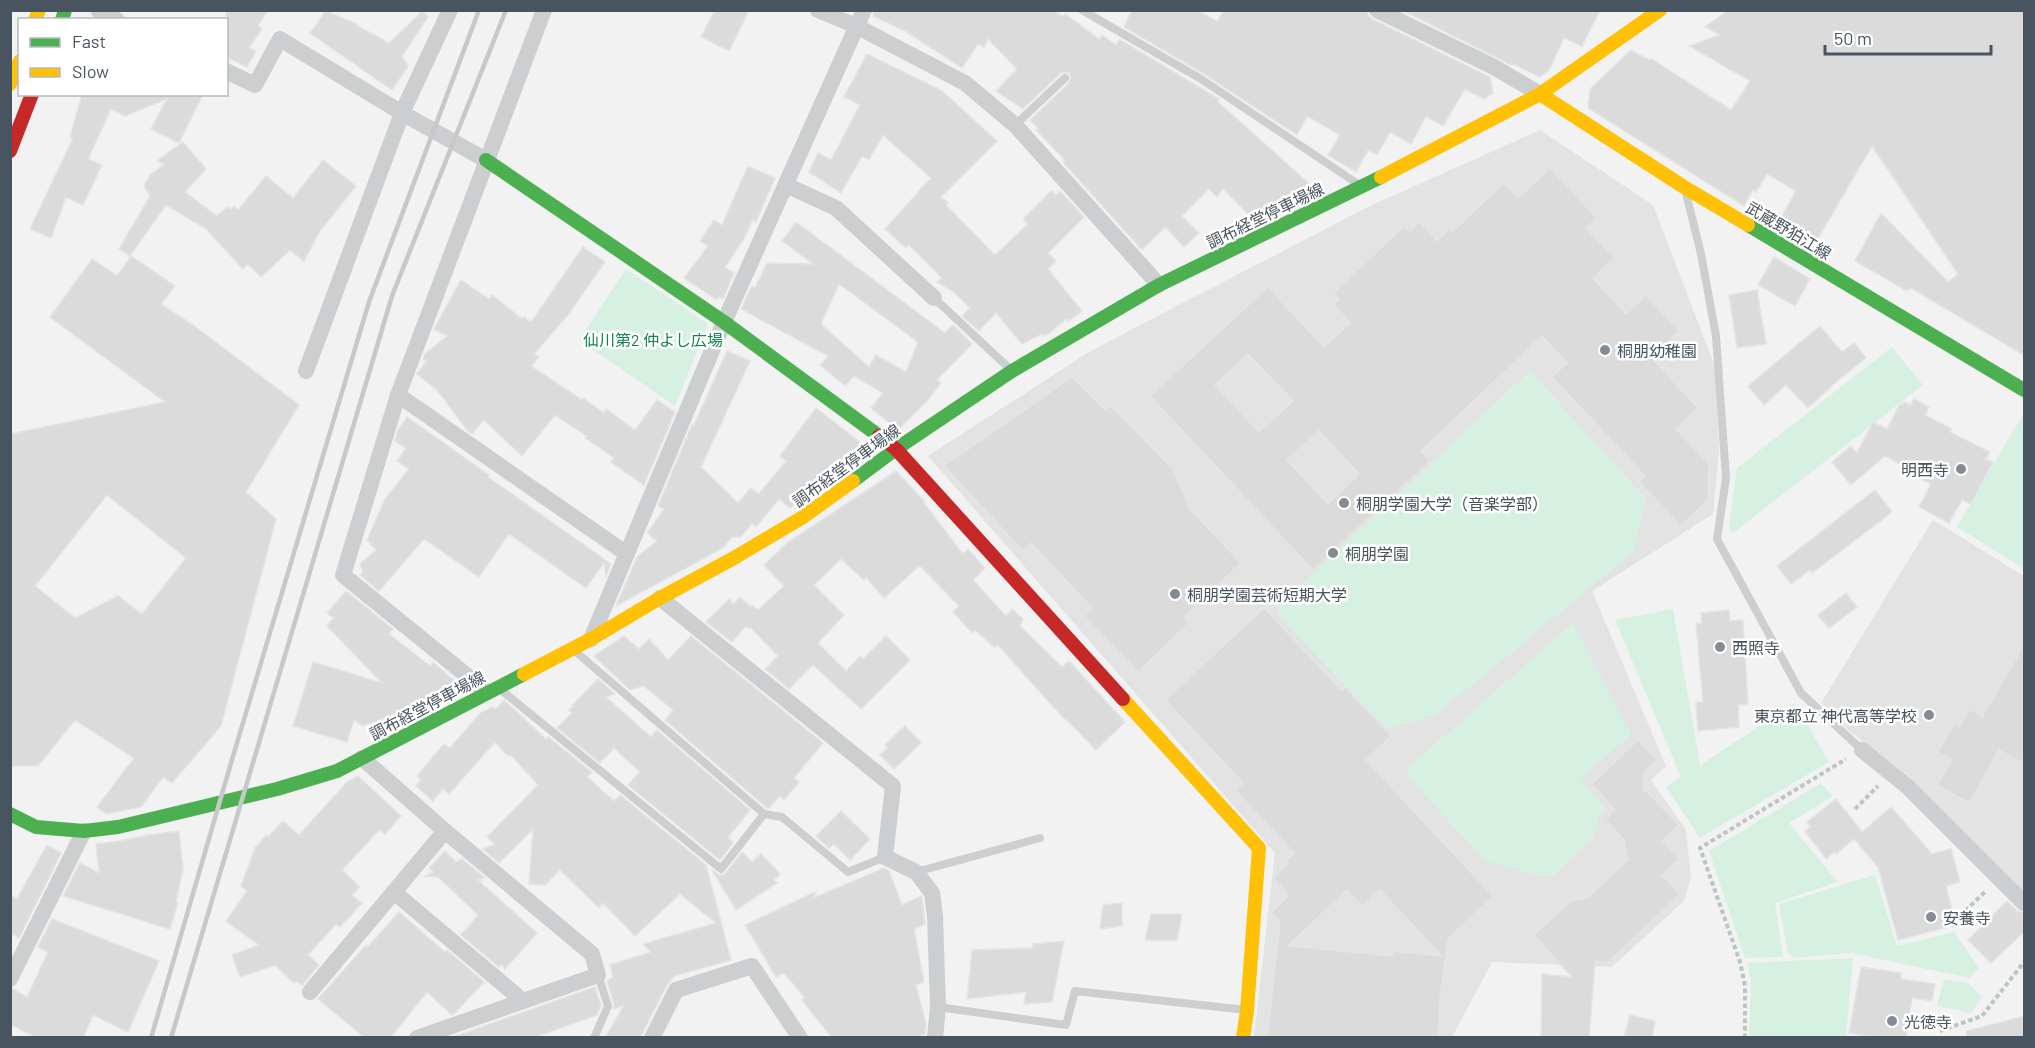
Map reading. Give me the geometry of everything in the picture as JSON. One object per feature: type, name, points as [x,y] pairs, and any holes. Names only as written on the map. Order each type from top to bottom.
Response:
[{"type":"main road","name":"調布経堂停車場線","points":[[10,814],[36,827],[84,831],[118,827],[277,789],[337,771],[591,639],[734,558],[804,517],[896,449],[1012,371],[1159,285],[1361,186],[1540,94],[1660,10]]},
{"type":"main road","points":[[10,84],[18,66]]},
{"type":"main road","name":"武蔵野狛江線","points":[[1540,94],[1684,187],[2025,390]]},
{"type":"main road","points":[[10,151],[31,96]]},
{"type":"main road","points":[[486,160],[724,322],[896,449],[1259,848],[1243,1038]]},
{"type":"street","points":[[98,10],[113,18]]},
{"type":"street","points":[[306,371],[402,113],[450,10]]},
{"type":"street","points":[[492,689],[343,575],[398,394],[544,10]]},
{"type":"street","points":[[818,10],[856,26],[965,83],[1015,125],[1159,285]]},
{"type":"street","points":[[591,639],[724,322],[864,10]]},
{"type":"street","points":[[1377,10],[1492,66],[1540,94]]},
{"type":"street","points":[[228,72],[255,85],[279,39],[417,122],[486,160]]},
{"type":"street","points":[[786,185],[836,208],[934,298]]},
{"type":"street","points":[[398,394],[627,554]]},
{"type":"street","points":[[660,598],[893,786],[885,857],[916,872],[932,893],[938,1007],[935,1038]]},
{"type":"street","points":[[1862,750],[1908,787],[2025,903]]},
{"type":"street","points":[[362,758],[592,954],[598,975],[417,1038]]},
{"type":"street","points":[[10,979],[84,831]]},
{"type":"street","points":[[310,992],[445,831]]},
{"type":"street","points":[[394,892],[523,1001]]},
{"type":"street","points":[[652,1038],[676,990],[752,966],[800,1038]]},
{"type":"lane","points":[[1082,10],[1201,79],[1361,186]]},
{"type":"lane","points":[[1015,125],[1065,78]]},
{"type":"lane","points":[[1684,187],[1701,254],[1716,336],[1726,478],[1717,539],[1801,693],[1862,750]]},
{"type":"lane","points":[[934,298],[1012,371]]},
{"type":"lane","points":[[572,649],[764,814],[782,817],[848,872],[885,857]]},
{"type":"lane","points":[[492,689],[722,869],[764,814]]},
{"type":"lane","points":[[916,872],[1040,838]]},
{"type":"lane","points":[[594,1038],[608,1006],[598,975]]},
{"type":"lane","points":[[938,1007],[1066,1025],[1075,991],[1247,1011]]},
{"type":"path","points":[[1744,1038],[1745,986],[1740,962],[1700,848],[1862,750]]},
{"type":"path","points":[[1855,809],[1891,773]]},
{"type":"path","points":[[1958,913],[1965,911],[2000,878]]},
{"type":"path","points":[[1940,1031],[1982,1016],[2025,962]]},
{"type":"shaded area","name":"桐朋学園","points":[[1540,130],[1653,205],[1715,367],[1719,451],[1713,514],[1592,591],[1666,766],[1651,780],[1686,830],[1691,877],[1684,901],[1612,967],[1492,962],[1452,1037],[1254,1037],[1275,853],[928,456],[1089,352],[1370,206]]},
{"type":"shaded area","name":"東京都立 神代高等学校","points":[[1933,520],[2024,576],[2024,893],[1910,778],[1846,728],[1821,703]]},
{"type":"green space","name":"仙川第2 仲よし広場","points":[[626,269],[708,324],[675,406],[579,340]]},
{"type":"green space","points":[[1892,347],[1923,385],[1733,533],[1729,528],[1737,468]]},
{"type":"green space","points":[[1530,371],[1646,499],[1634,551],[1436,715],[1388,729],[1279,617],[1278,606]]},
{"type":"green space","points":[[2024,412],[2024,569],[1957,527]]},
{"type":"green space","points":[[1673,609],[1700,765],[1795,703],[1829,762],[1700,838],[1666,787],[1681,777],[1615,620]]},
{"type":"green space","points":[[1573,623],[1631,734],[1580,780],[1607,810],[1598,819],[1594,837],[1551,878],[1486,861],[1409,778],[1408,768]]},
{"type":"green space","points":[[1821,783],[1833,796],[1789,823],[1838,882],[1775,903],[1783,957],[1745,958],[1709,851]]},
{"type":"green space","points":[[1875,875],[1897,946],[1954,932],[1979,968],[1969,978],[1852,953],[1794,958],[1788,953],[1779,904]]},
{"type":"green space","points":[[1853,958],[1846,1037],[1749,1037],[1751,981],[1748,963]]},
{"type":"green space","points":[[1944,979],[1968,983],[1982,997],[1971,1013],[1937,1006]]},
{"type":"building","points":[[226,10],[268,10],[258,26],[262,29],[249,48],[256,51],[247,67],[228,58],[228,18],[226,18]]},
{"type":"building","points":[[715,10],[749,10],[729,51],[701,37]]},
{"type":"building","points":[[874,10],[1052,10],[1064,17],[1065,14],[1099,39],[1102,35],[1116,45],[1119,39],[1219,99],[1217,101],[1314,188],[1290,201],[1280,210],[1273,203],[1255,221],[1223,189],[1217,197],[1209,189],[1182,216],[1199,233],[1184,247],[1165,227],[1142,250],[1063,162],[1065,160],[1036,130],[1038,128],[1030,120],[1069,83],[1071,77],[1069,73],[1061,73],[1023,109],[996,91],[1017,69],[988,39],[984,47],[978,44],[962,68],[905,31],[873,16]]},
{"type":"building","points":[[1132,10],[1197,10],[1217,21],[1224,10],[1367,10],[1372,19],[1490,77],[1493,93],[1484,99],[1465,89],[1443,126],[1426,116],[1411,144],[1390,132],[1377,155],[1368,150],[1356,172],[1328,155],[1340,135],[1307,116],[1297,135],[1204,74],[1124,27]]},
{"type":"building","points":[[1402,10],[1600,10],[1582,46],[1564,38],[1549,70],[1540,77],[1511,63],[1511,65]]},
{"type":"building","points":[[1729,10],[2025,10],[2025,356],[1911,288],[1907,291],[1855,261],[1881,213],[1948,282],[1958,274],[1872,146],[1813,247],[1776,226],[1796,191],[1767,174],[1756,192],[1753,190],[1744,206],[1588,108],[1590,89],[1631,50],[1649,60],[1652,59],[1731,110],[1750,81],[1689,46],[1720,35],[1705,27]]},
{"type":"building","points":[[326,11],[357,24],[389,43],[422,12],[428,17],[402,56],[408,66],[392,90],[310,33]]},
{"type":"building","points":[[867,54],[942,91],[997,141],[941,197],[995,255],[1028,224],[1023,219],[1051,191],[1056,195],[1060,191],[1084,217],[1048,253],[1056,261],[1048,269],[1082,311],[1068,322],[1066,319],[1044,336],[1042,334],[1022,344],[996,313],[979,331],[962,316],[970,308],[954,292],[937,282],[942,278],[909,245],[906,248],[885,229],[931,178],[883,135],[869,160],[862,156],[841,193],[809,172],[818,153],[831,160],[860,105],[844,97]]},
{"type":"building","points":[[81,96],[202,96],[179,143],[151,129],[167,99],[125,116],[111,109],[88,159],[102,165],[83,205],[66,197],[51,238],[30,229],[73,138],[70,137]]},
{"type":"building","points":[[183,142],[206,169],[185,192],[217,216],[227,207],[231,209],[234,206],[238,210],[266,176],[293,198],[323,160],[356,186],[320,231],[304,261],[290,250],[261,277],[248,264],[243,269],[205,228],[166,205],[130,256],[119,249],[150,196],[144,186],[146,181],[164,164],[157,161]]},
{"type":"building","points":[[748,166],[775,178],[756,222],[753,219],[745,237],[725,267],[734,273],[723,299],[719,297],[717,300],[684,278],[708,246],[700,241],[714,220],[722,225]]},
{"type":"building","points":[[1550,168],[1597,218],[1586,228],[1614,258],[1593,278],[1626,314],[1646,295],[1679,331],[1651,357],[1698,408],[1676,429],[1709,464],[1708,500],[1681,526],[1639,482],[1645,476],[1552,377],[1567,363],[1542,336],[1421,451],[1430,461],[1313,570],[1150,396],[1268,287],[1324,347],[1350,323],[1333,304],[1339,299],[1333,293],[1404,226],[1410,231],[1419,222],[1437,241],[1449,229],[1452,232],[1504,183],[1518,198]],"holes":[[[1248,354],[1293,401],[1259,432],[1215,385]],[[1319,431],[1359,474],[1328,504],[1287,460]]]},
{"type":"building","points":[[796,222],[945,333],[953,325],[972,344],[937,380],[941,383],[927,401],[898,430],[871,408],[883,393],[854,376],[845,386],[820,365],[828,356],[741,309],[752,286],[755,288],[767,263],[813,264],[782,241]],"holes":[[[839,284],[918,342],[906,372],[876,355],[869,367],[821,324]]]},
{"type":"building","points":[[583,247],[605,262],[568,315],[534,354],[539,357],[531,366],[604,413],[606,409],[635,430],[657,400],[675,412],[644,485],[611,462],[614,458],[585,438],[587,436],[555,415],[522,456],[484,420],[472,434],[437,390],[417,374],[426,362],[423,359],[425,354],[447,336],[434,329],[461,280],[489,299],[492,295],[522,319],[524,317],[531,322]]},
{"type":"building","points":[[131,256],[175,286],[161,304],[193,325],[299,405],[246,492],[276,519],[221,726],[172,783],[163,777],[141,807],[106,814],[97,807],[134,758],[75,720],[38,766],[10,766],[10,434],[165,402],[50,317],[92,259],[117,276]],"holes":[[[107,495],[186,558],[142,614],[118,596],[75,618],[35,586]]]},
{"type":"building","points":[[1774,257],[1810,279],[1795,306],[1758,285]]},
{"type":"building","points":[[1757,290],[1766,344],[1737,348],[1729,295]]},
{"type":"building","points":[[1820,326],[1842,352],[1854,343],[1866,358],[1808,408],[1786,385],[1764,405],[1748,386]]},
{"type":"building","points":[[727,351],[750,361],[701,467],[738,503],[751,488],[759,494],[786,461],[780,456],[816,408],[865,446],[848,466],[795,505],[790,508],[779,499],[756,527],[752,523],[741,537],[732,537],[723,548],[616,606],[637,557],[657,541],[647,533],[664,509],[658,506],[692,424],[694,425]]},
{"type":"building","points":[[1072,377],[1105,410],[1110,405],[1173,469],[1190,509],[1241,563],[1184,617],[1189,623],[1138,672],[1084,616],[1092,608],[1031,543],[1023,551],[944,466]]},
{"type":"building","points":[[1914,399],[1929,407],[1925,415],[1952,429],[1950,432],[1990,452],[1986,459],[1993,462],[1971,504],[1962,500],[1949,523],[1919,507],[1931,484],[1921,479],[1923,476],[1885,456],[1851,485],[1832,462],[1851,446],[1857,453],[1873,422],[1887,429],[1900,404],[1904,402],[1911,405]]},
{"type":"building","points":[[407,417],[611,564],[606,576],[604,563],[586,588],[509,534],[479,577],[424,539],[379,591],[360,575],[363,572],[360,564],[376,550],[367,540],[385,499],[409,469],[397,461],[406,448],[395,441],[398,430]]},
{"type":"building","points":[[896,471],[925,502],[963,554],[968,549],[985,568],[973,580],[1006,616],[1012,609],[1023,619],[1020,626],[1062,667],[1069,661],[1125,722],[1096,750],[1065,720],[998,645],[994,647],[975,630],[972,633],[953,612],[959,606],[921,567],[918,567],[884,598],[866,577],[864,580],[841,559],[814,585],[844,615],[818,643],[846,671],[860,656],[863,659],[886,636],[910,660],[861,709],[813,665],[789,689],[765,669],[778,656],[751,628],[746,626],[732,642],[706,622],[729,599],[734,604],[740,597],[758,610],[784,586],[764,565],[787,543]]},
{"type":"building","points":[[1875,490],[1892,512],[1812,573],[1810,570],[1791,584],[1777,566]]},
{"type":"building","points":[[346,591],[393,629],[389,634],[430,666],[433,662],[458,684],[433,698],[435,699],[363,726],[354,720],[347,742],[293,726],[313,662],[382,683],[327,626],[334,618],[327,613]]},
{"type":"building","points":[[1846,593],[1857,607],[1829,628],[1818,615]]},
{"type":"building","points":[[1264,608],[1342,691],[1345,687],[1391,736],[1366,760],[1493,896],[1448,939],[1440,998],[1438,1038],[1267,1038],[1280,922],[1271,913],[1288,894],[1273,878],[1288,863],[1286,861],[1294,853],[1235,790],[1243,783],[1165,700]],"holes":[[[1347,890],[1362,906],[1380,890],[1442,956],[1393,951],[1392,956],[1288,946]]]},
{"type":"building","points":[[1729,610],[1730,621],[1743,620],[1748,704],[1738,705],[1739,727],[1698,731],[1696,702],[1703,702],[1696,624],[1702,623],[1701,613]]},
{"type":"building","points":[[624,636],[639,649],[649,639],[668,660],[691,636],[823,743],[794,778],[799,782],[784,800],[780,796],[767,808],[665,720],[673,710],[644,686],[630,690],[594,656]]},
{"type":"building","points":[[2025,643],[2025,764],[1999,750],[1969,803],[1937,785],[1952,760],[1938,752],[1954,724],[1959,727],[1970,709],[1982,717]]},
{"type":"building","points":[[598,679],[615,694],[606,697],[651,737],[657,730],[750,810],[728,837],[733,843],[720,860],[628,785],[640,772],[614,748],[600,763],[557,728],[572,713],[569,710],[575,705],[572,706]]},
{"type":"building","points":[[504,700],[546,739],[548,737],[592,772],[587,777],[614,801],[620,795],[706,865],[731,960],[674,976],[667,985],[640,1038],[605,1038],[624,1005],[614,1009],[607,981],[613,977],[610,965],[651,952],[643,944],[716,923],[680,894],[635,936],[603,903],[599,908],[560,870],[545,885],[529,884],[533,829],[499,863],[483,849],[495,844],[487,837],[538,785],[511,755],[508,756],[495,742],[449,794],[443,789],[433,801],[416,786],[421,780],[417,776],[444,744],[450,748],[480,713],[492,707],[496,709]]},
{"type":"building","points":[[905,726],[921,743],[894,769],[880,755],[888,748],[885,745]]},
{"type":"building","points":[[1638,740],[1657,760],[1644,772],[1644,789],[1679,825],[1662,841],[1679,859],[1662,875],[1680,894],[1607,963],[1595,961],[1589,1038],[1541,1038],[1542,974],[1572,977],[1534,935],[1571,901],[1587,898],[1628,860],[1624,840],[1605,819],[1615,810],[1592,784]]},
{"type":"building","points":[[358,776],[401,816],[385,834],[379,830],[342,870],[360,887],[352,895],[362,903],[340,927],[336,924],[308,955],[319,965],[302,985],[296,981],[294,983],[275,965],[240,977],[232,955],[259,945],[226,921],[247,891],[241,886],[255,848],[283,821],[299,835],[347,782]]},
{"type":"building","points":[[1836,799],[1862,832],[1891,807],[1932,854],[1951,849],[1960,882],[1946,886],[1956,925],[1898,940],[1878,867],[1854,839],[1826,859],[1805,831],[1810,827],[1807,822]]},
{"type":"building","points":[[841,811],[870,839],[850,860],[834,844],[829,848],[816,836]]},
{"type":"building","points":[[179,831],[183,868],[176,902],[178,903],[170,929],[63,896],[80,863],[99,873],[96,844]]},
{"type":"building","points":[[47,845],[61,853],[19,938],[10,933],[10,895],[17,899]]},
{"type":"building","points":[[445,851],[456,862],[462,859],[484,877],[478,880],[537,933],[505,969],[501,964],[499,967],[461,935],[478,915],[438,877],[425,876],[433,872],[429,868]]},
{"type":"building","points":[[742,852],[752,862],[761,854],[780,874],[774,880],[777,883],[736,910],[712,870],[719,875],[724,875]]},
{"type":"building","points":[[884,868],[889,871],[902,905],[922,897],[925,924],[914,929],[924,982],[916,985],[926,1024],[925,1034],[913,1038],[832,1038],[802,1000],[805,998],[784,973],[776,977],[745,925],[815,892],[816,894],[811,899]]},
{"type":"building","points":[[2007,901],[2017,911],[2025,913],[2025,931],[1991,963],[1968,940]]},
{"type":"building","points":[[1122,903],[1122,926],[1100,929],[1103,905]]},
{"type":"building","points":[[399,912],[484,982],[452,1015],[427,992],[390,1038],[365,1038],[318,999]]},
{"type":"building","points":[[1151,914],[1182,914],[1177,940],[1145,940]]},
{"type":"building","points":[[52,919],[159,961],[128,1032],[93,1015],[83,1038],[37,1038],[10,1024],[10,989],[27,997],[48,952],[38,947]]},
{"type":"building","points":[[1064,941],[1052,1002],[1024,1004],[1026,992],[967,999],[972,950],[1033,948],[1033,944]]},
{"type":"building","points":[[1861,967],[1901,973],[1901,979],[1935,984],[1932,1001],[1912,998],[1906,1038],[1880,1038],[1849,1033]]},
{"type":"building","points":[[595,987],[601,1006],[597,1015],[533,1038],[450,1038]]},
{"type":"building","points":[[1630,1015],[1655,1021],[1652,1038],[1624,1038]]},
{"type":"building","points":[[2025,1016],[2025,1038],[1967,1038],[1966,1031]]},
{"type":"railway","points":[[151,1038],[369,302],[479,10]]},
{"type":"railway","points":[[171,1038],[392,296],[506,10]]},
{"type":"traffic: fast","points":[[63,18],[65,10]]},
{"type":"traffic: fast","points":[[486,160],[724,322],[879,436]]},
{"type":"traffic: fast","points":[[853,481],[896,449],[1012,371],[1159,285],[1381,177]]},
{"type":"traffic: fast","points":[[1748,225],[2024,390]]},
{"type":"traffic: fast","points":[[10,814],[36,827],[84,831],[118,827],[277,789],[337,771],[524,674]]},
{"type":"traffic: slow","points":[[36,18],[39,10]]},
{"type":"traffic: slow","points":[[1381,177],[1540,94],[1660,10]]},
{"type":"traffic: slow","points":[[10,84],[18,66]]},
{"type":"traffic: slow","points":[[1540,94],[1684,187],[1748,225]]},
{"type":"traffic: slow","points":[[524,674],[734,558],[803,517],[853,481]]},
{"type":"traffic: slow","points":[[1123,699],[1259,848],[1243,1038]]},
{"type":"traffic: jam","points":[[10,151],[31,96]]},
{"type":"traffic: jam","points":[[879,436],[896,449],[1123,699]]},
{"type":"place","name":"桐朋幼稚園","points":[[1605,350]]},
{"type":"place","name":"明西寺","points":[[1961,469]]},
{"type":"place","name":"桐朋学園大学（音楽学部）","points":[[1344,503]]},
{"type":"place","name":"桐朋学園","points":[[1333,553]]},
{"type":"place","name":"桐朋学園芸術短期大学","points":[[1175,594]]},
{"type":"place","name":"西照寺","points":[[1720,647]]},
{"type":"place","name":"東京都立 神代高等学校","points":[[1929,715]]},
{"type":"place","name":"安養寺","points":[[1931,917]]},
{"type":"place","name":"光徳寺","points":[[1892,1021]]}]
